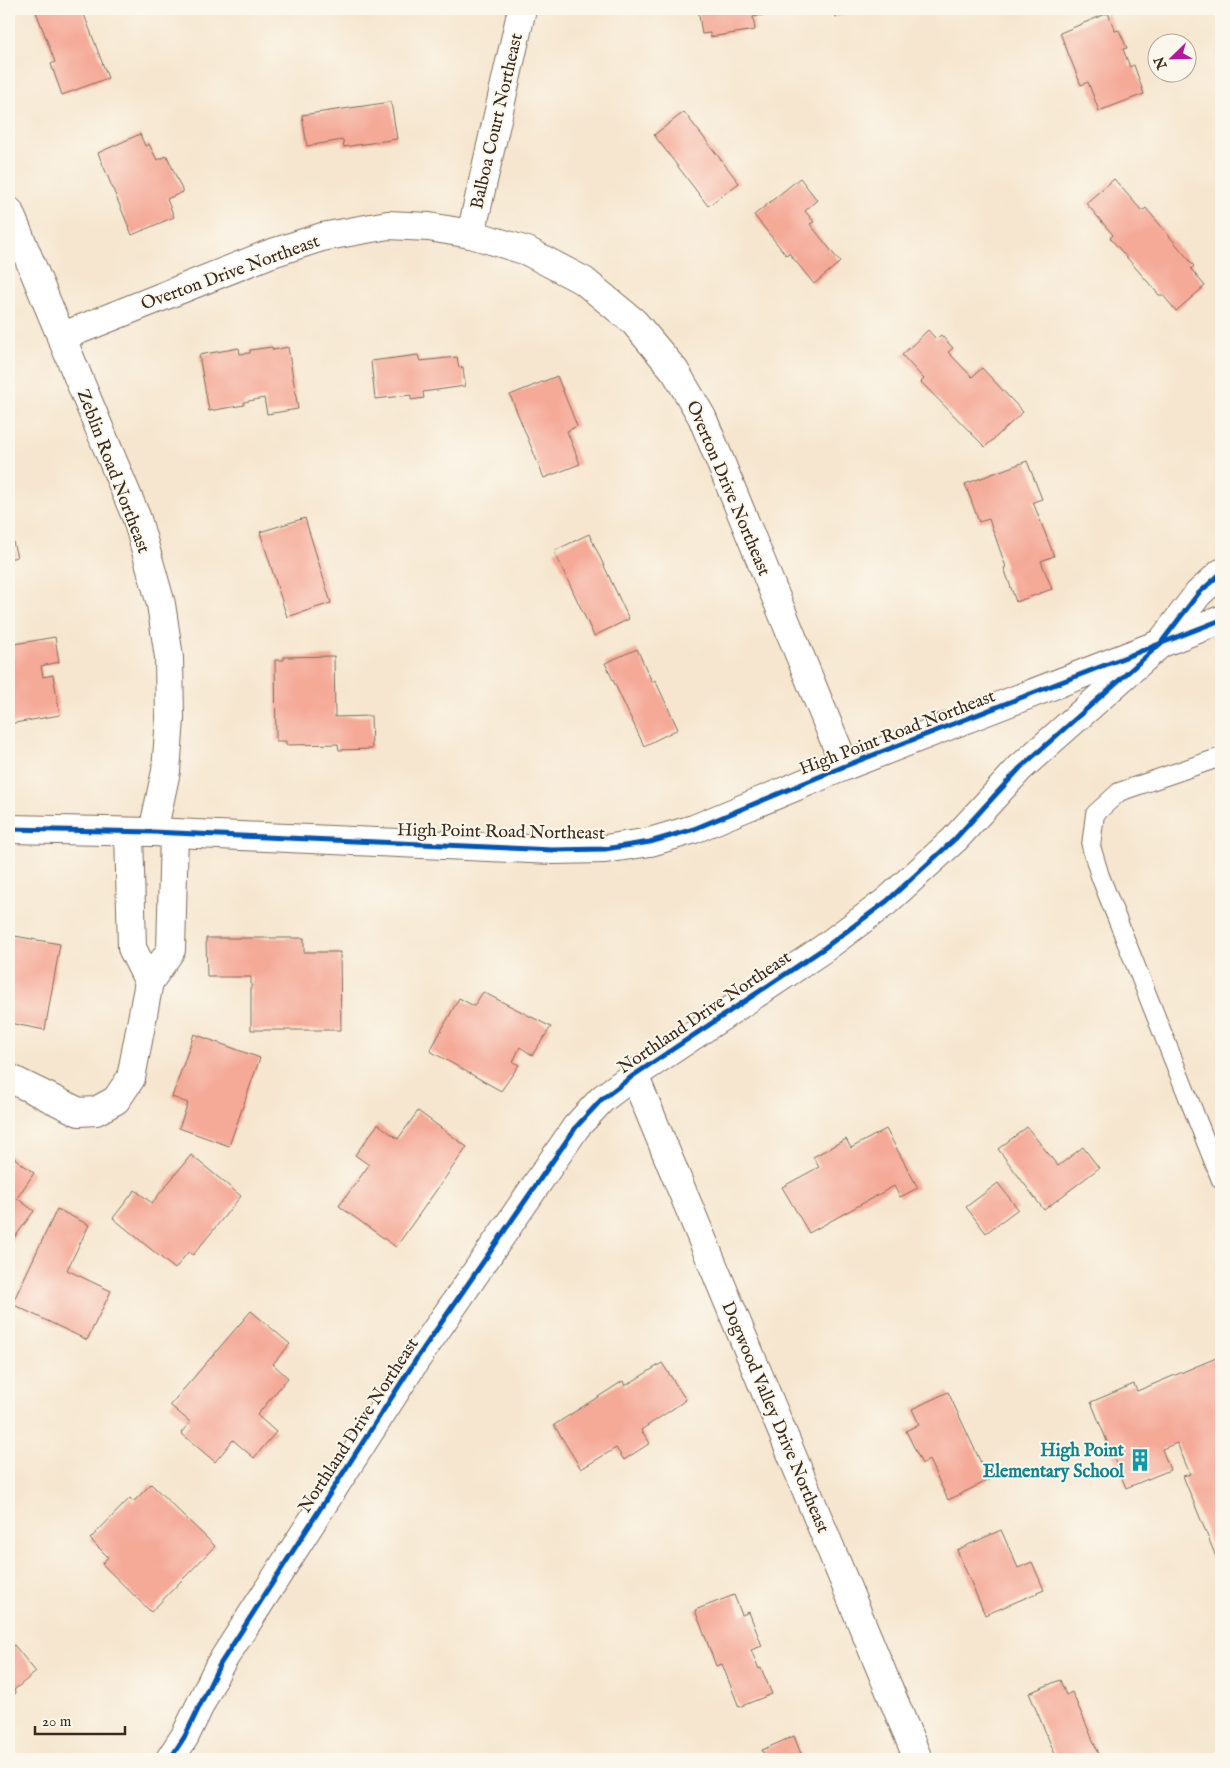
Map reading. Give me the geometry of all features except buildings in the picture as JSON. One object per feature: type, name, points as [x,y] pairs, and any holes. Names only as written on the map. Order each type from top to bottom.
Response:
[{"type":"street","name":"Balboa Court Northeast","points":[[471,234],[522,9]]},
{"type":"street","name":"Zeblin Road Northeast","points":[[9,211],[137,519],[161,604],[169,657],[170,719],[166,772],[152,832]]},
{"type":"street","name":"Overton Drive Northeast","points":[[61,337],[268,254],[322,237],[388,225],[430,227],[471,234],[526,251],[584,281],[634,322],[675,371],[702,416],[845,766]]},
{"type":"street","name":"Northland Drive Northeast","points":[[170,1759],[185,1736],[220,1666],[417,1358],[576,1127],[602,1099],[634,1075],[823,949],[887,901],[956,839],[1020,768],[1160,644],[1198,594],[1221,574]]},
{"type":"street","name":"High Point Road Northeast","points":[[9,829],[152,832],[553,850],[605,849],[650,842],[694,829],[845,766],[1221,620]]},
{"type":"street","points":[[149,982],[132,948],[152,832]]},
{"type":"street","points":[[9,1078],[79,1112],[96,1111],[116,1100],[131,1078],[149,982],[171,950],[152,832]]},
{"type":"street","name":"Dogwood Valley Drive Northeast","points":[[634,1075],[918,1759]]},
{"type":"lane","points":[[1221,757],[1119,792],[1095,814],[1091,846],[1100,876],[1221,1180]]},
{"type":"cycle path","points":[[170,1759],[185,1736],[219,1666],[417,1358],[576,1127],[602,1099],[634,1075],[823,949],[887,901],[955,839],[1020,768],[1160,644],[1198,594],[1221,573]]},
{"type":"cycle path","points":[[9,829],[153,832],[553,850],[605,849],[650,842],[694,829],[845,766],[1221,620]]},
{"type":"place","name":"High Point Elementary School","points":[[1140,1460]]}]
